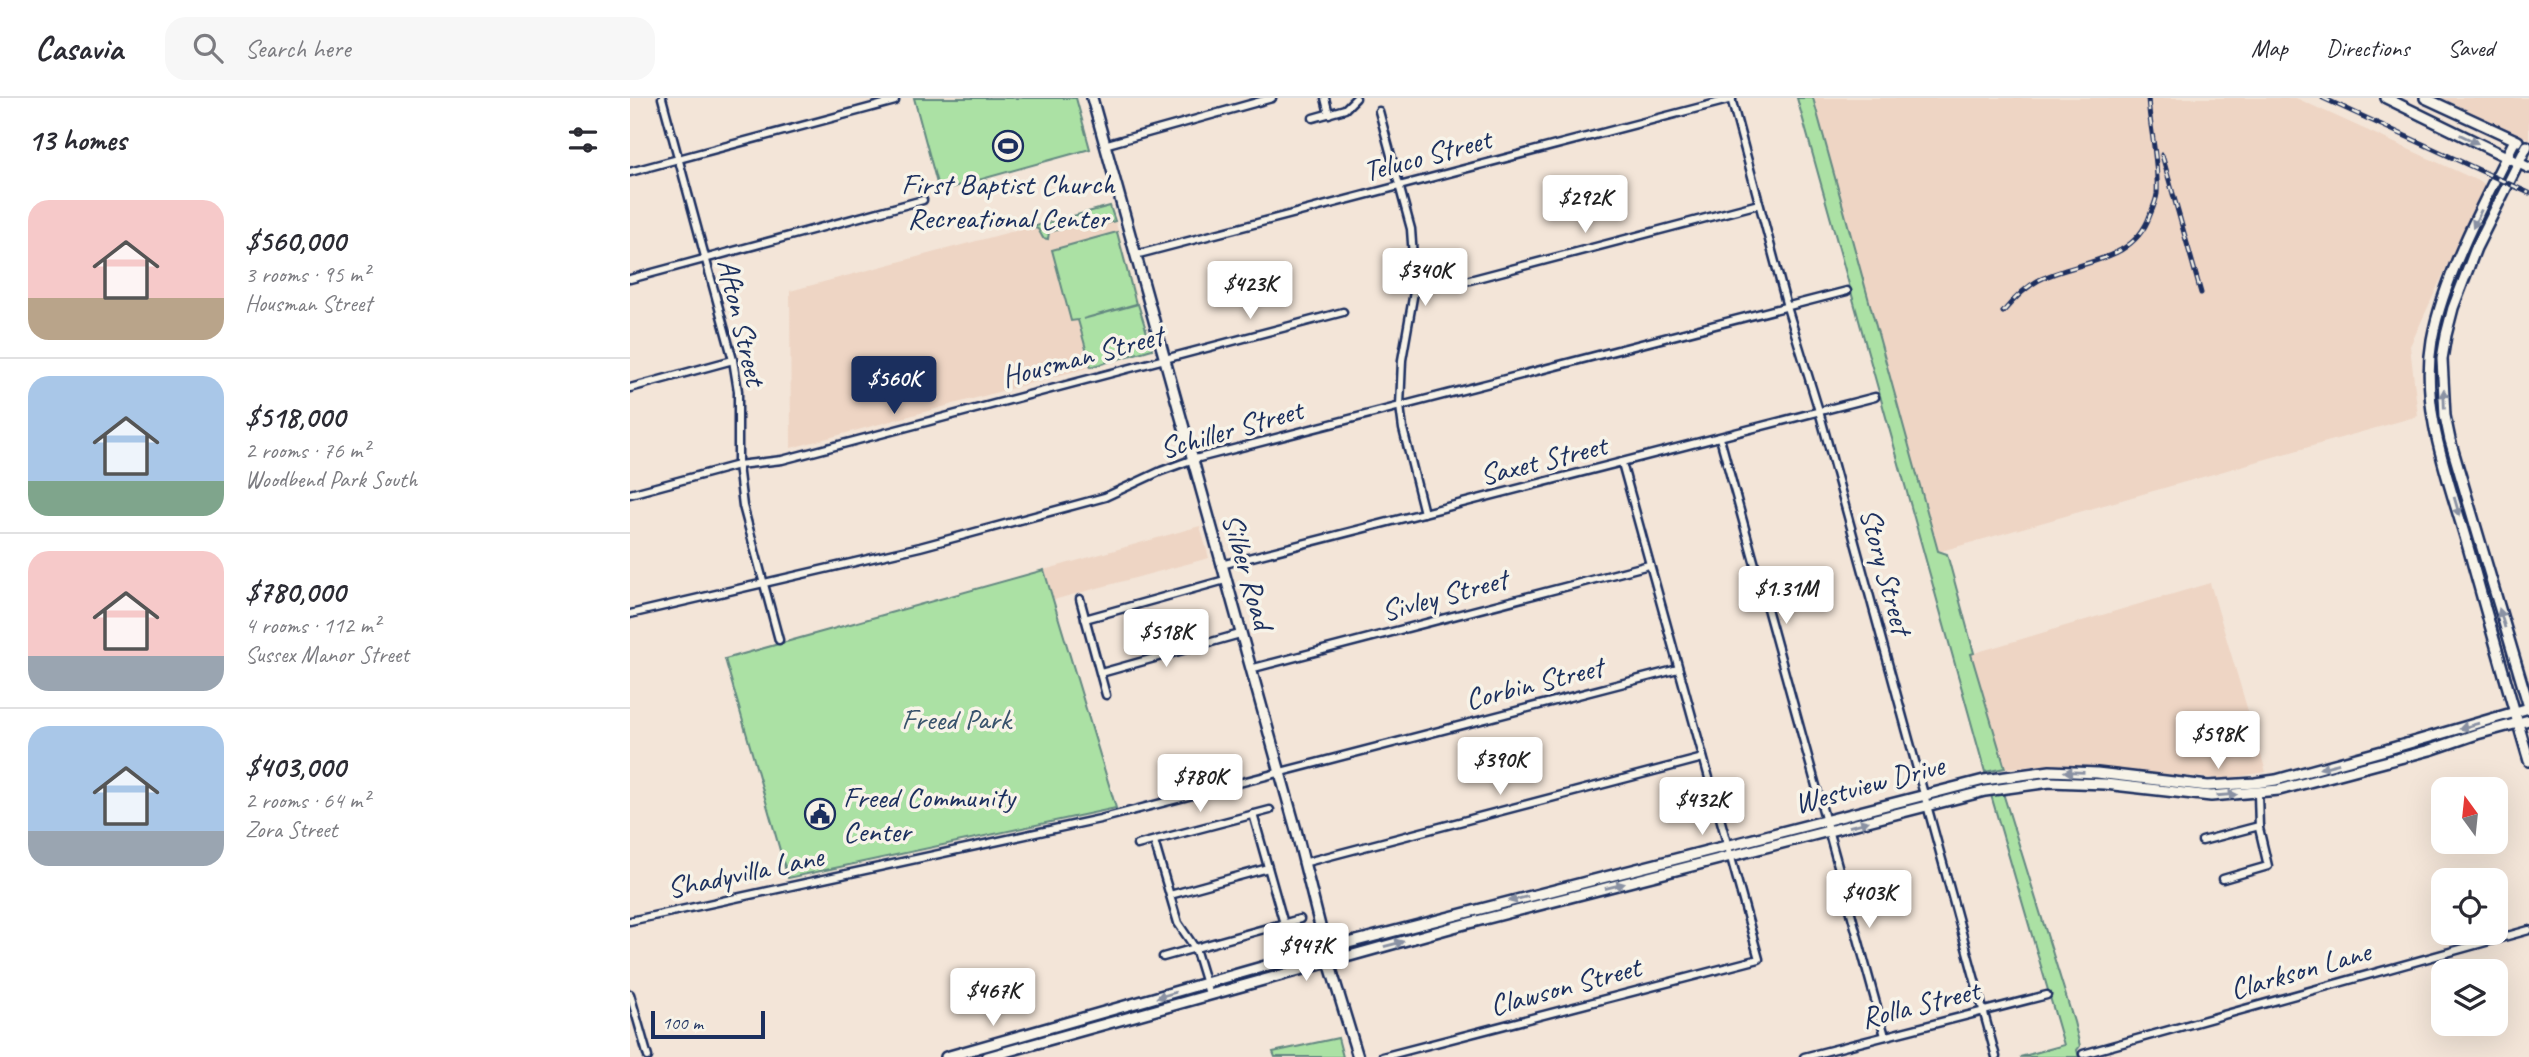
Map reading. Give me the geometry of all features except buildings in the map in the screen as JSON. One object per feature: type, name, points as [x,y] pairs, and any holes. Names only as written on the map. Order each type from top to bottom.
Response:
[{"type":"main road","name":"Silber Road","points":[[1092,98],[1279,772],[1325,949],[1358,1057]]},
{"type":"main road","points":[[2386,98],[2529,168]]},
{"type":"main road","points":[[2425,98],[2528,146],[2476,248],[2453,308],[2442,359],[2445,416],[2450,440],[2529,708]]},
{"type":"main road","points":[[2515,140],[2446,290],[2432,338],[2428,376],[2438,441],[2529,761]]},
{"type":"main road","name":"Westview Drive","points":[[987,1057],[1461,925],[1985,791],[2050,782],[2105,784],[2211,796],[2279,790],[2430,750],[2516,718],[2529,708]]},
{"type":"main road","name":"Westview Drive","points":[[946,1057],[1325,949],[1984,780],[2050,771],[2097,773],[2208,786],[2255,783],[2276,780],[2516,718],[2529,720]]},
{"type":"main road","points":[[1591,881],[1593,892]]},
{"type":"main road","points":[[1459,915],[1461,925]]},
{"type":"main road","points":[[1038,1031],[1041,1042]]},
{"type":"street","name":"Afton Street","points":[[662,98],[733,360],[739,416],[738,465],[743,506],[779,640]]},
{"type":"street","points":[[1104,145],[1272,98]]},
{"type":"street","points":[[1325,98],[1329,114]]},
{"type":"street","points":[[1313,118],[1345,109],[1356,98]]},
{"type":"street","name":"Teluco Street","points":[[1135,255],[1732,98]]},
{"type":"street","name":"Story Street","points":[[1732,98],[1787,307],[1819,411],[1996,1057]]},
{"type":"street","points":[[630,172],[895,101]]},
{"type":"street","points":[[1379,111],[1411,229],[1415,286],[1402,360],[1400,407],[1402,429],[1424,513]]},
{"type":"street","points":[[630,279],[923,200]]},
{"type":"street","points":[[1415,286],[1466,281],[1759,204]]},
{"type":"street","name":"Schiller Street","points":[[630,614],[920,547],[1105,497],[1191,460],[1847,292]]},
{"type":"street","name":"Housman Street","points":[[630,494],[738,465],[782,460],[1343,312]]},
{"type":"street","points":[[630,388],[733,360]]},
{"type":"street","name":"Saxet Street","points":[[1222,565],[1875,397]]},
{"type":"street","points":[[1720,438],[1885,1036]]},
{"type":"street","points":[[1622,463],[1731,857]]},
{"type":"street","name":"Sivley Street","points":[[1250,669],[1649,565]]},
{"type":"street","points":[[1086,619],[1225,580]]},
{"type":"street","points":[[1080,599],[1107,695]]},
{"type":"street","points":[[1101,673],[1240,634]]},
{"type":"street","name":"Corbin Street","points":[[1279,772],[1678,669]]},
{"type":"street","points":[[1303,863],[1703,758]]},
{"type":"street","name":"Shadyvilla Lane","points":[[630,921],[1100,819],[1279,772]]},
{"type":"street","points":[[2223,879],[2268,866],[2259,826],[2258,793]]},
{"type":"street","points":[[1137,845],[1270,810]]},
{"type":"street","points":[[1253,814],[1284,924]]},
{"type":"street","points":[[2202,841],[2259,826]]},
{"type":"street","points":[[1154,841],[1178,923],[1195,948],[1209,994]]},
{"type":"street","name":"Clawson Street","points":[[1382,1057],[1759,959],[1731,857]]},
{"type":"street","points":[[1170,895],[1268,868]]},
{"type":"street","points":[[1163,957],[1300,919]]},
{"type":"street","name":"Clarkson Lane","points":[[2083,1054],[2529,930]]},
{"type":"street","points":[[630,993],[648,1057]]},
{"type":"street","name":"Rolla Street","points":[[1804,1057],[2047,995]]},
{"type":"shaded area","points":[[1813,98],[2296,98],[2485,184],[2410,346],[2418,416],[1938,552]]},
{"type":"shaded area","points":[[2442,98],[2529,98],[2529,139],[2518,134]]},
{"type":"shaded area","points":[[1111,205],[1138,304],[1078,320],[1091,367],[791,448],[790,291]]},
{"type":"shaded area","points":[[1200,526],[1209,558],[1053,600],[1044,570]]},
{"type":"shaded area","points":[[2210,583],[2266,772],[2222,779],[2052,765],[2005,768],[1971,654]]},
{"type":"green space","name":"First Baptist Church Recreational Center","points":[[914,98],[1076,98],[1090,149],[939,191]]},
{"type":"green space","points":[[1797,98],[1813,98],[1938,551],[1947,554],[1974,653],[1971,654],[2005,768],[1985,772]]},
{"type":"green space","points":[[1110,206],[1115,221],[1086,229],[1084,223],[1049,232],[1048,239],[1043,238],[1038,229],[1032,227]]},
{"type":"green space","points":[[1117,232],[1136,304],[1083,319],[1138,304],[1152,349],[1091,367],[1078,320],[1071,321],[1052,250]]},
{"type":"green space","name":"Freed Park","points":[[1044,570],[1116,808],[788,878],[725,659]]},
{"type":"green space","points":[[2003,793],[2074,1022],[2080,1046],[2077,1050],[2079,1057],[2020,1057],[2064,1045],[1991,795]]},
{"type":"green space","points":[[1338,1038],[1343,1057],[1275,1057],[1273,1052]]},
{"type":"railway","points":[[2003,312],[2019,294],[2039,280],[2118,252],[2142,231],[2157,194],[2157,170],[2148,98]]},
{"type":"railway","points":[[2323,98],[2529,193]]},
{"type":"railway","points":[[2162,155],[2201,293]]},
{"type":"place","name":"First Baptist Church Recreational Center","points":[[1008,146]]},
{"type":"place","name":"Freed Community Center","points":[[820,814]]}]
